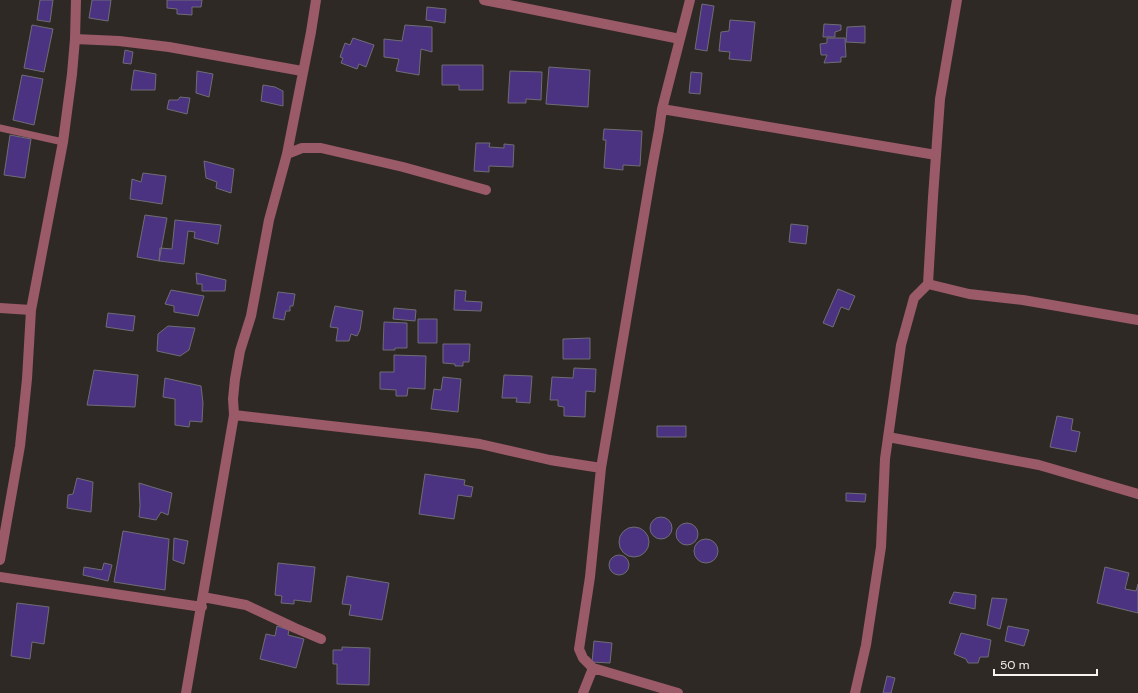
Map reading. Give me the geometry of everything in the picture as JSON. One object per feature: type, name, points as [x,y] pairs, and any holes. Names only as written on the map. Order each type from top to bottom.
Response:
[{"type":"street","points":[[0,560],[20,446],[27,380],[31,310],[63,142],[72,74],[76,0]]},
{"type":"street","points":[[186,693],[234,415],[235,379],[240,352],[251,316],[269,220],[287,154],[316,0]]},
{"type":"street","points":[[484,0],[680,39]]},
{"type":"street","points":[[678,693],[593,668],[583,658],[579,649],[590,577],[601,468],[662,109],[690,0]]},
{"type":"street","points":[[855,693],[866,645],[880,554],[885,459],[901,345],[914,298],[928,284],[932,197],[940,99],[957,0]]},
{"type":"street","points":[[75,39],[119,41],[169,47],[302,71]]},
{"type":"street","points":[[662,109],[936,155]]},
{"type":"street","points":[[287,154],[302,148],[321,148],[410,169],[486,190]]},
{"type":"street","points":[[928,284],[969,294],[1022,300],[1138,320]]},
{"type":"street","points":[[0,308],[31,310]]},
{"type":"street","points":[[234,415],[428,436],[480,444],[550,460],[601,468]]},
{"type":"street","points":[[888,436],[1038,465],[1138,494]]},
{"type":"street","points":[[0,577],[246,606],[321,639]]},
{"type":"street","points":[[583,693],[593,668]]},
{"type":"lane","points":[[0,128],[63,142]]},
{"type":"building","points":[[40,0],[53,0],[50,22],[37,20]]},
{"type":"building","points":[[92,0],[111,0],[108,21],[89,18]]},
{"type":"building","points":[[167,0],[202,0],[201,7],[192,7],[192,15],[177,14],[177,9],[167,8]]},
{"type":"building","points":[[702,4],[714,6],[707,51],[695,49]]},
{"type":"building","points":[[427,7],[446,9],[445,23],[426,20]]},
{"type":"building","points":[[730,20],[755,22],[751,61],[729,59],[730,52],[719,51],[721,32],[729,31]]},
{"type":"building","points":[[824,24],[841,25],[841,30],[835,32],[835,37],[823,37]]},
{"type":"building","points":[[32,25],[53,29],[44,72],[24,68]]},
{"type":"building","points":[[405,25],[432,27],[432,52],[421,49],[419,75],[396,71],[399,59],[384,57],[384,39],[402,41]]},
{"type":"building","points":[[865,26],[865,43],[846,42],[847,27]]},
{"type":"building","points":[[353,38],[374,45],[366,67],[359,64],[357,69],[341,63],[343,58],[340,57],[345,43],[350,45]]},
{"type":"building","points":[[827,38],[845,38],[846,57],[841,57],[841,62],[824,63],[827,55],[821,55],[820,44],[827,43]]},
{"type":"building","points":[[125,50],[133,52],[131,64],[123,63]]},
{"type":"building","points":[[442,65],[483,65],[483,90],[459,90],[459,85],[442,85]]},
{"type":"building","points":[[549,67],[590,70],[588,107],[546,104]]},
{"type":"building","points":[[134,70],[156,74],[155,90],[131,90]]},
{"type":"building","points":[[197,71],[213,74],[209,97],[196,93]]},
{"type":"building","points":[[510,71],[542,72],[541,100],[526,99],[526,103],[508,103]]},
{"type":"building","points":[[691,72],[702,73],[700,94],[689,93]]},
{"type":"building","points":[[22,75],[43,79],[34,125],[13,120]]},
{"type":"building","points":[[263,85],[275,87],[283,91],[283,106],[261,101]]},
{"type":"building","points":[[180,97],[190,98],[187,114],[167,109],[169,100],[178,100]]},
{"type":"building","points":[[604,129],[642,131],[640,166],[623,165],[623,170],[604,168],[606,140],[603,140]]},
{"type":"building","points":[[10,135],[31,139],[25,178],[4,175]]},
{"type":"building","points":[[476,143],[490,143],[489,147],[504,148],[504,144],[514,145],[513,167],[489,166],[489,172],[474,171]]},
{"type":"building","points":[[204,161],[234,169],[231,193],[216,188],[217,182],[206,178]]},
{"type":"building","points":[[143,173],[166,176],[162,204],[130,199],[132,179],[141,182]]},
{"type":"building","points":[[145,215],[167,218],[159,261],[137,257]]},
{"type":"building","points":[[175,220],[221,225],[218,244],[194,238],[195,232],[188,231],[184,264],[159,261],[160,248],[172,249]]},
{"type":"building","points":[[791,224],[808,226],[806,244],[789,242]]},
{"type":"building","points":[[196,273],[226,280],[225,291],[202,291],[202,284],[197,284]]},
{"type":"building","points":[[838,289],[855,296],[849,310],[841,307],[833,327],[823,323]]},
{"type":"building","points":[[171,290],[204,296],[198,316],[174,312],[174,306],[165,304]]},
{"type":"building","points":[[455,290],[466,291],[465,301],[482,302],[481,311],[454,310]]},
{"type":"building","points":[[278,292],[295,294],[293,306],[290,306],[290,311],[286,311],[284,320],[273,318]]},
{"type":"building","points":[[335,306],[363,311],[360,330],[357,336],[351,334],[349,341],[336,341],[338,328],[330,327]]},
{"type":"building","points":[[394,308],[416,310],[415,321],[393,319]]},
{"type":"building","points":[[108,313],[135,316],[133,331],[106,327]]},
{"type":"building","points":[[418,319],[437,319],[437,343],[418,343]]},
{"type":"building","points":[[384,322],[407,323],[407,348],[383,350]]},
{"type":"building","points":[[168,326],[195,328],[189,350],[180,356],[157,351],[158,334]]},
{"type":"building","points":[[590,338],[590,359],[563,359],[563,339]]},
{"type":"building","points":[[443,344],[470,344],[469,362],[463,362],[463,366],[443,363]]},
{"type":"building","points":[[394,355],[426,356],[425,389],[408,388],[407,396],[396,396],[396,390],[380,389],[380,372],[394,372]]},
{"type":"building","points":[[574,368],[596,369],[595,392],[586,391],[585,417],[564,416],[564,407],[558,406],[558,400],[550,400],[552,377],[573,378]]},
{"type":"building","points":[[94,370],[138,375],[135,407],[87,405]]},
{"type":"building","points":[[504,375],[532,376],[530,403],[516,402],[517,398],[502,398]]},
{"type":"building","points":[[443,377],[461,379],[458,412],[431,409],[434,389],[441,390]]},
{"type":"building","points":[[165,378],[201,386],[203,403],[202,422],[190,421],[189,427],[175,425],[175,399],[163,397]]},
{"type":"building","points":[[1057,416],[1073,419],[1071,430],[1080,432],[1076,452],[1050,447]]},
{"type":"building","points":[[657,426],[686,426],[686,437],[657,437]]},
{"type":"building","points":[[425,474],[465,480],[464,485],[473,487],[471,497],[458,495],[454,519],[419,514]]},
{"type":"building","points":[[77,478],[93,482],[91,512],[67,508],[68,495],[73,494]]},
{"type":"building","points":[[139,483],[172,493],[168,515],[161,512],[156,520],[139,517]]},
{"type":"building","points":[[846,493],[866,494],[865,502],[846,501]]},
{"type":"building","points":[[661,517],[669,520],[672,528],[669,536],[661,539],[653,536],[650,528],[653,520]]},
{"type":"building","points":[[687,523],[695,526],[698,534],[695,542],[687,545],[679,542],[676,534],[679,526]]},
{"type":"building","points":[[634,527],[640,528],[648,536],[648,548],[640,556],[634,557],[628,556],[620,548],[619,542],[620,536],[628,528]]},
{"type":"building","points":[[123,531],[169,539],[165,590],[114,582]]},
{"type":"building","points":[[174,538],[188,541],[184,564],[173,560]]},
{"type":"building","points":[[706,539],[711,540],[717,546],[717,556],[711,562],[706,563],[701,562],[695,556],[694,551],[695,546],[701,540]]},
{"type":"building","points":[[619,555],[626,558],[629,565],[626,572],[619,575],[612,572],[609,565],[612,558]]},
{"type":"building","points":[[104,563],[112,565],[108,581],[83,575],[84,567],[102,570]]},
{"type":"building","points":[[278,563],[315,567],[311,602],[294,600],[294,604],[281,603],[282,596],[275,595]]},
{"type":"building","points":[[1105,567],[1129,573],[1125,589],[1136,591],[1138,584],[1138,613],[1097,603]]},
{"type":"building","points":[[347,576],[389,583],[382,620],[349,615],[351,605],[342,604]]},
{"type":"building","points":[[954,592],[976,595],[975,609],[949,603]]},
{"type":"building","points":[[992,598],[1007,599],[1000,629],[987,625]]},
{"type":"building","points":[[17,603],[49,607],[44,644],[32,642],[30,659],[11,656]]},
{"type":"building","points":[[277,626],[289,630],[288,635],[304,639],[296,668],[260,659],[266,634],[275,636]]},
{"type":"building","points":[[1008,626],[1029,630],[1024,646],[1005,641]]},
{"type":"building","points":[[961,633],[991,640],[988,657],[980,657],[978,663],[968,663],[966,659],[954,654]]},
{"type":"building","points":[[594,641],[612,643],[610,663],[592,662]]},
{"type":"building","points":[[342,647],[370,648],[369,685],[337,684],[337,664],[333,664],[333,650],[342,650]]},
{"type":"building","points":[[887,676],[895,678],[891,693],[883,693]]}]
